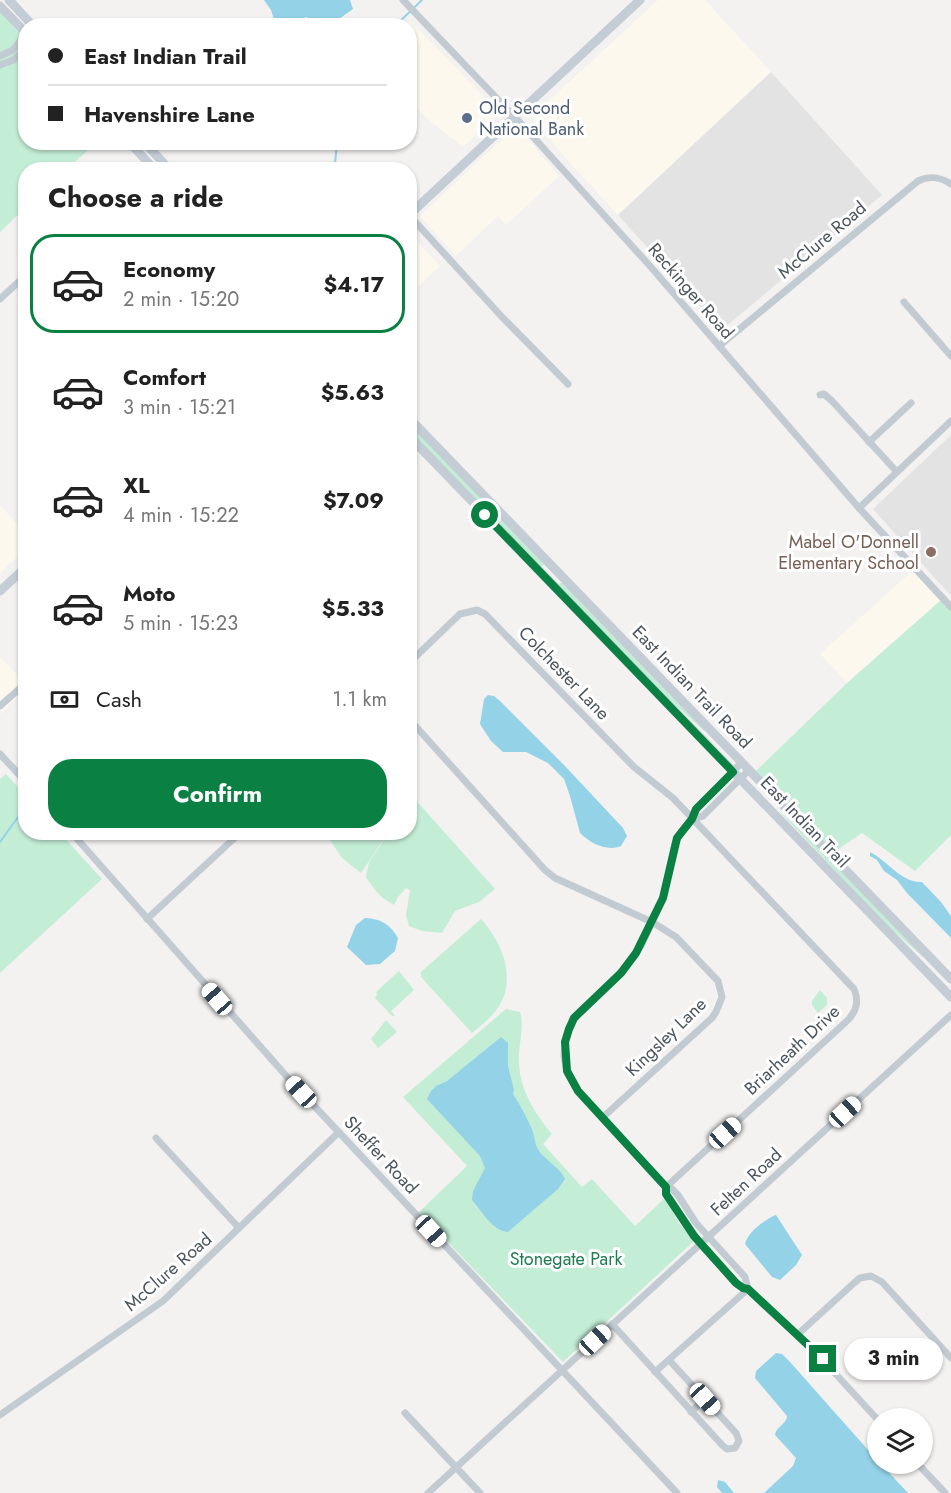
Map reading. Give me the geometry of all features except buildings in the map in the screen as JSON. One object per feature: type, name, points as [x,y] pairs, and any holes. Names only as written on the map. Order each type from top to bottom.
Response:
[{"type":"main road","points":[[9,0],[26,18]]},
{"type":"main road","points":[[417,208],[640,0]]},
{"type":"main road","points":[[0,6],[18,25]]},
{"type":"main road","points":[[136,150],[148,162]]},
{"type":"main road","points":[[151,150],[163,162]]},
{"type":"main road","name":"East Indian Trail Road","points":[[417,426],[951,979]]},
{"type":"main road","name":"East Indian Trail","points":[[417,444],[951,997]]},
{"type":"main road","points":[[546,578],[555,570]]},
{"type":"main road","points":[[0,591],[18,574]]},
{"type":"street","name":"Reckinger Road","points":[[404,2],[514,116],[650,266],[859,508],[951,607]]},
{"type":"street","points":[[0,56],[13,50],[18,44]]},
{"type":"street","points":[[0,65],[18,56]]},
{"type":"street","name":"McClure Road","points":[[719,345],[918,181],[924,178],[938,178],[951,184]]},
{"type":"street","points":[[417,223],[502,317],[568,384]]},
{"type":"street","points":[[0,299],[18,283]]},
{"type":"street","points":[[904,302],[951,356]]},
{"type":"street","points":[[820,395],[824,394],[832,401],[897,472]]},
{"type":"street","points":[[869,442],[911,403]]},
{"type":"street","points":[[859,508],[951,421]]},
{"type":"street","name":"Colchester Lane","points":[[417,655],[460,614],[477,610],[485,614],[634,767],[673,798],[692,819]]},
{"type":"street","points":[[0,706],[18,690]]},
{"type":"street","points":[[417,728],[545,870],[555,878],[652,922]]},
{"type":"street","points":[[0,754],[18,773]]},
{"type":"street","points":[[746,766],[733,772],[696,809],[675,844],[665,889],[641,946],[628,964],[574,1018],[565,1042],[566,1064],[572,1082],[666,1187],[671,1188],[678,1195],[691,1217],[745,1277],[748,1289]]},
{"type":"street","points":[[692,819],[703,816],[740,779],[746,766]]},
{"type":"street","name":"Briarheath Drive","points":[[666,1187],[848,1020],[854,1014],[858,1002],[854,989],[848,981],[692,819]]},
{"type":"street","name":"Sheffer Road","points":[[77,840],[289,1079],[677,1493]]},
{"type":"street","points":[[147,919],[232,840]]},
{"type":"street","name":"Kingsley Lane","points":[[602,1118],[712,1018],[722,997],[713,975],[676,938],[652,922]]},
{"type":"street","name":"Felten Road","points":[[428,1493],[951,1015]]},
{"type":"street","name":"McClure Road","points":[[0,1416],[177,1289],[339,1132]]},
{"type":"street","points":[[156,1138],[239,1228]]},
{"type":"street","points":[[666,1187],[666,1194],[701,1244],[736,1283],[748,1289],[814,1351],[867,1408]]},
{"type":"street","points":[[797,1335],[860,1278],[872,1276],[882,1282],[951,1358]]},
{"type":"street","points":[[655,1372],[748,1289]]},
{"type":"street","points":[[612,1324],[723,1446],[727,1449],[735,1448],[738,1445],[738,1436],[669,1360]]},
{"type":"street","points":[[691,1412],[705,1399]]},
{"type":"street","points":[[405,1413],[480,1493]]},
{"type":"street","points":[[927,1474],[945,1493]]},
{"type":"shaded area","points":[[658,0],[705,0],[771,72],[618,215],[531,117]]},
{"type":"shaded area","points":[[417,28],[500,113],[463,147],[426,118],[417,108]]},
{"type":"shaded area","points":[[771,72],[882,195],[722,330],[618,215]]},
{"type":"shaded area","points":[[513,129],[520,130],[559,176],[506,225],[498,216],[456,256],[420,216]]},
{"type":"shaded area","points":[[417,241],[440,266],[417,287]]},
{"type":"shaded area","name":"Mabel O'Donnell Elementary School","points":[[951,435],[951,596],[873,509]]},
{"type":"shaded area","points":[[0,505],[18,525],[18,556],[0,573]]},
{"type":"shaded area","points":[[913,570],[940,601],[847,683],[820,654]]},
{"type":"shaded area","points":[[0,657],[18,676],[18,696],[0,714]]},
{"type":"green space","points":[[0,12],[18,31],[18,150],[88,150],[75,162],[18,162],[18,215],[0,232]]},
{"type":"green space","points":[[417,432],[544,563],[540,566],[417,439]]},
{"type":"green space","points":[[563,583],[704,731],[669,699],[559,585]]},
{"type":"green space","points":[[940,601],[951,610],[951,835],[915,871],[862,833],[834,852],[756,771],[847,683]]},
{"type":"green space","points":[[6,774],[18,787],[18,840],[66,840],[102,879],[0,973],[0,779]]},
{"type":"green space","points":[[417,801],[495,889],[479,902],[455,911],[442,933],[422,931],[409,926],[406,915],[410,890],[406,888],[394,905],[389,903],[375,890],[366,877],[369,862],[384,840],[417,840]]},
{"type":"green space","points":[[777,809],[814,842],[923,957],[889,927]]},
{"type":"green space","points":[[330,840],[383,840],[361,873],[342,858]]},
{"type":"green space","points":[[481,919],[500,949],[507,983],[499,1006],[487,1021],[472,1033],[421,977],[421,972]]},
{"type":"green space","points":[[399,971],[414,990],[391,1011],[395,1016],[392,1016],[375,998],[376,992]]},
{"type":"green space","points":[[820,990],[827,998],[827,1005],[818,1013],[812,1001]]},
{"type":"green space","name":"Stonegate Park","points":[[506,1009],[520,1012],[522,1022],[519,1053],[521,1076],[533,1107],[552,1134],[543,1144],[582,1187],[592,1179],[635,1226],[665,1198],[679,1223],[694,1241],[563,1362],[419,1212],[467,1166],[403,1097]]},
{"type":"green space","points":[[386,1020],[397,1032],[378,1048],[371,1039]]},
{"type":"water","points":[[264,0],[350,0],[353,9],[340,18],[274,18]]},
{"type":"water","points":[[488,695],[500,701],[623,828],[627,836],[621,846],[610,848],[599,846],[580,833],[564,779],[548,763],[526,752],[503,752],[491,741],[480,724],[484,699]]},
{"type":"water","points":[[870,852],[901,875],[922,882],[941,902],[951,916],[951,938],[897,880],[884,871],[877,860],[870,856]]},
{"type":"water","points":[[365,918],[385,923],[398,938],[395,951],[380,964],[366,965],[347,947],[356,925]]},
{"type":"water","points":[[501,1037],[508,1043],[508,1066],[513,1094],[529,1122],[539,1151],[565,1179],[558,1189],[508,1232],[492,1224],[472,1200],[473,1191],[485,1168],[480,1156],[427,1099],[436,1086],[447,1081]]},
{"type":"water","points":[[776,1215],[802,1255],[796,1265],[780,1280],[772,1277],[745,1244],[749,1235],[757,1227]]},
{"type":"water","points":[[776,1353],[782,1354],[867,1449],[867,1474],[890,1474],[908,1493],[764,1493],[793,1466],[796,1458],[775,1435],[787,1416],[755,1378],[756,1371]]},
{"type":"water","points":[[718,1480],[725,1482],[734,1493],[722,1493],[717,1487]]},
{"type":"waterway","points":[[403,18],[422,0]]},
{"type":"waterway","points":[[335,162],[336,150]]},
{"type":"waterway","points":[[0,842],[18,817]]},
{"type":"place","name":"Old Second National Bank","points":[[467,118]]},
{"type":"place","name":"Mabel O'Donnell Elementary School","points":[[931,552]]},
{"type":"route","points":[[485,515],[733,772],[696,809],[692,819],[681,832],[675,844],[663,898],[641,946],[621,973],[574,1018],[565,1042],[564,1056],[567,1071],[578,1091],[666,1187],[666,1194],[686,1226],[701,1244],[736,1283],[748,1289],[823,1359]]}]
